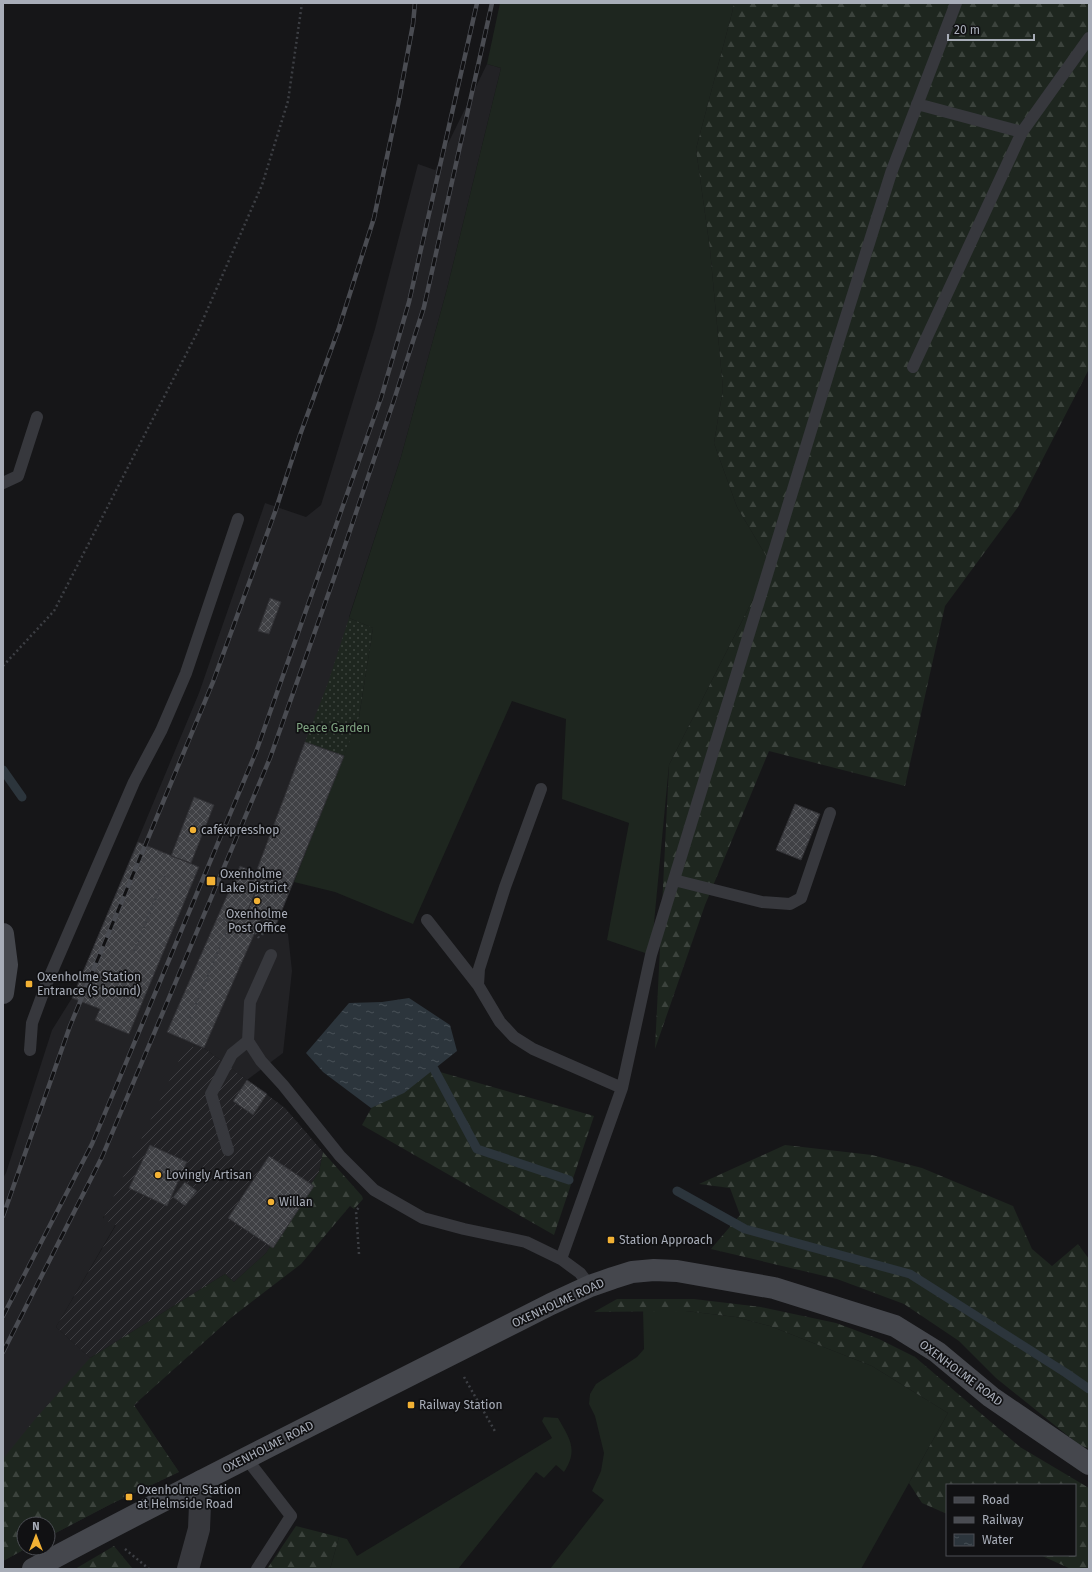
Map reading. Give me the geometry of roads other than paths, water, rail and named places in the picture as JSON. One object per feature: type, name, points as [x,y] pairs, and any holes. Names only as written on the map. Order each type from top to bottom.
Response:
[{"type":"main road","points":[[3,934],[7,965],[3,993]]},
{"type":"main road","name":"OXENHOLME ROAD","points":[[33,1569],[200,1481],[551,1304],[590,1286],[632,1272],[654,1270],[677,1271],[774,1288],[895,1326],[937,1352],[992,1397],[1089,1464]]},
{"type":"street","points":[[188,1569],[199,1529],[200,1481]]},
{"type":"lane","points":[[561,1259],[622,1088],[651,955],[891,173],[956,3]]},
{"type":"lane","points":[[913,367],[1022,132],[1089,38]]},
{"type":"lane","points":[[917,104],[1022,132]]},
{"type":"lane","points":[[3,483],[18,476],[37,417]]},
{"type":"lane","points":[[30,1050],[32,1022],[46,985],[134,782],[161,731],[186,673],[238,519]]},
{"type":"lane","points":[[478,985],[479,969],[505,887],[541,789]]},
{"type":"lane","points":[[674,880],[762,902],[790,904],[801,898],[830,813]]},
{"type":"lane","points":[[427,920],[478,985],[500,1022],[514,1037],[533,1049],[622,1088]]},
{"type":"lane","points":[[271,955],[250,1002],[248,1041],[261,1061],[340,1156],[374,1190],[423,1218],[464,1230],[526,1242],[561,1259],[580,1273],[590,1286]]},
{"type":"lane","points":[[228,1150],[211,1094],[232,1054],[248,1041]]},
{"type":"lane","points":[[246,1458],[291,1516],[257,1569]]},
{"type":"water","points":[[409,998],[450,1025],[457,1051],[404,1093],[371,1108],[323,1072],[306,1053],[349,1003],[382,1002]]},
{"type":"waterway","points":[[3,770],[22,797]]},
{"type":"waterway","points":[[425,1062],[434,1069],[477,1149],[569,1180]]},
{"type":"waterway","points":[[677,1191],[745,1229],[910,1274],[1089,1389]]},
{"type":"railway","points":[[3,1216],[70,1026],[213,682],[275,512],[300,435],[339,328],[374,218],[399,100],[413,24],[415,3]]},
{"type":"railway","points":[[3,1316],[92,1144],[256,752],[381,398],[409,302],[477,3]]},
{"type":"railway","points":[[3,1352],[102,1157],[270,758],[334,578],[424,307],[492,3]]},
{"type":"place","name":"caféxpresshop","points":[[193,830]]},
{"type":"place","name":"Oxenholme Lake District","points":[[211,881]]},
{"type":"place","name":"Oxenholme Post Office","points":[[257,901]]},
{"type":"place","name":"Oxenholme Station Entrance (S bound)","points":[[29,984]]},
{"type":"place","name":"Lovingly Artisan","points":[[158,1175]]},
{"type":"place","name":"Willan","points":[[271,1202]]},
{"type":"place","name":"Station Approach","points":[[611,1240]]},
{"type":"place","name":"Railway Station","points":[[411,1405]]},
{"type":"place","name":"Oxenholme Station at Helmside Road","points":[[129,1497]]},
{"type":"park label","name":"Peace Garden","points":[[333,728]]}]
